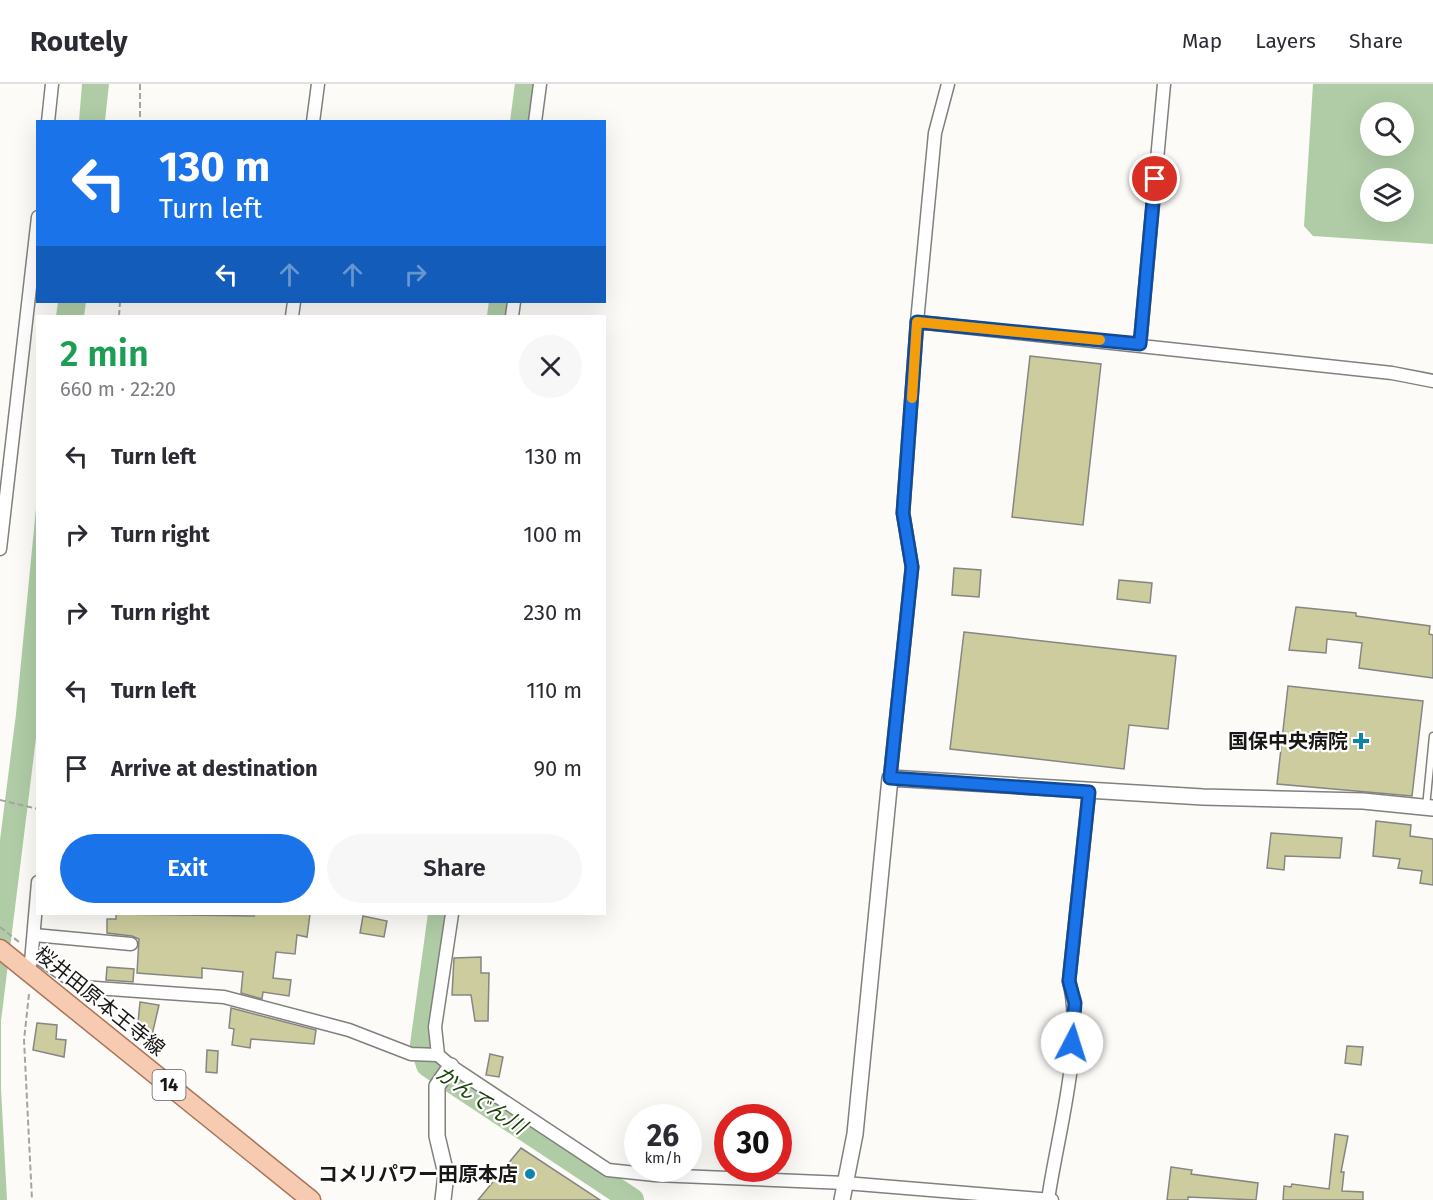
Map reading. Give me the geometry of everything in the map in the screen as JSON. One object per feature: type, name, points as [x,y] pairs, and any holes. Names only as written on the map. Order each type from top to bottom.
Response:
[{"type":"main road","name":"桜井田原本王寺線","points":[[0,949],[31,968],[311,1200]]},
{"type":"street","points":[[48,120],[52,84]]},
{"type":"street","points":[[313,120],[318,84]]},
{"type":"street","points":[[535,120],[540,84]]},
{"type":"street","points":[[842,1200],[855,1134],[912,567],[903,513],[917,322],[935,133],[948,84]]},
{"type":"street","points":[[1140,344],[1164,84]]},
{"type":"street","points":[[0,549],[36,234]]},
{"type":"street","points":[[917,322],[1140,344],[1392,373],[1433,381]]},
{"type":"street","points":[[890,778],[1089,792],[1363,801],[1430,808]]},
{"type":"street","points":[[36,908],[31,968],[81,987],[224,997],[349,1030],[411,1054],[438,1055],[451,1066],[608,1170],[655,1175],[844,1183],[1050,1200],[1054,1157],[1066,1103],[1075,1003],[1069,981],[1089,792]]},
{"type":"street","points":[[438,1055],[435,1028],[451,915]]},
{"type":"street","points":[[34,935],[131,944]]},
{"type":"street","points":[[443,1200],[446,1174],[438,1136],[437,1086],[451,1066]]},
{"type":"lane","points":[[1430,808],[1433,736]]},
{"type":"path","points":[[140,84],[140,120]]},
{"type":"path","points":[[0,800],[36,808]]},
{"type":"path","points":[[0,927],[22,944]]},
{"type":"path","points":[[31,968],[24,1040],[32,1200]]},
{"type":"shaded area","points":[[82,84],[109,84],[105,120],[79,120]]},
{"type":"shaded area","points":[[1313,84],[1433,84],[1433,244],[1313,236],[1304,226]]},
{"type":"shaded area","points":[[58,303],[86,303],[84,315],[56,315]]},
{"type":"shaded area","points":[[36,508],[36,738],[1,1021],[1,1089],[7,1200],[0,1200],[0,840],[16,714]]},
{"type":"building","points":[[1030,356],[1101,364],[1083,525],[1012,517]]},
{"type":"building","points":[[954,568],[981,570],[979,597],[952,595]]},
{"type":"building","points":[[1119,580],[1152,583],[1150,603],[1117,599]]},
{"type":"building","points":[[1296,607],[1356,613],[1356,616],[1430,626],[1429,634],[1433,635],[1433,678],[1359,668],[1362,643],[1327,639],[1326,653],[1289,650]]},
{"type":"building","points":[[964,632],[1176,656],[1168,729],[1129,725],[1124,769],[950,749]]},
{"type":"building","points":[[1288,686],[1423,701],[1412,796],[1277,784]]},
{"type":"building","points":[[1376,821],[1411,825],[1410,836],[1433,839],[1433,885],[1420,883],[1422,871],[1398,868],[1400,859],[1373,856]]},
{"type":"building","points":[[1271,833],[1342,838],[1340,858],[1285,856],[1284,870],[1267,868]]},
{"type":"building","points":[[116,915],[310,915],[307,937],[297,935],[295,954],[276,952],[273,978],[291,980],[289,996],[263,992],[262,999],[241,993],[243,972],[202,968],[202,978],[137,973],[139,939],[107,933],[107,919],[116,919]]},
{"type":"building","points":[[363,916],[387,921],[384,937],[360,933]]},
{"type":"building","points":[[481,957],[481,973],[489,973],[488,1021],[475,1021],[471,995],[452,995],[454,958]]},
{"type":"building","points":[[107,967],[134,969],[133,982],[106,980]]},
{"type":"building","points":[[140,1002],[159,1005],[152,1035],[137,1033]]},
{"type":"building","points":[[231,1008],[316,1030],[314,1044],[251,1039],[250,1048],[232,1045],[234,1029],[229,1028]]},
{"type":"building","points":[[37,1023],[57,1025],[56,1039],[66,1040],[64,1057],[33,1050]]},
{"type":"building","points":[[1347,1046],[1363,1047],[1361,1065],[1345,1063]]},
{"type":"building","points":[[207,1050],[218,1051],[217,1073],[206,1072]]},
{"type":"building","points":[[490,1054],[503,1057],[499,1077],[486,1075]]},
{"type":"building","points":[[1335,1134],[1348,1136],[1341,1172],[1344,1172],[1342,1191],[1363,1192],[1363,1200],[1283,1200],[1284,1186],[1291,1187],[1292,1184],[1329,1189]]},
{"type":"building","name":"コメリパワー田原本店","points":[[521,1148],[600,1200],[478,1200]]},
{"type":"building","points":[[1171,1167],[1192,1170],[1191,1174],[1258,1183],[1256,1200],[1188,1197],[1188,1200],[1167,1200]]},
{"type":"waterway","name":"かんでん川","points":[[522,120],[527,84]]},
{"type":"waterway","name":"かんでん川","points":[[499,315],[501,303]]},
{"type":"waterway","name":"かんでん川","points":[[440,915],[422,1045],[428,1065],[632,1200]]},
{"type":"slow traffic","points":[[912,398],[917,322],[1100,340]]},
{"type":"place","name":"国保中央病院","points":[[1361,741]]},
{"type":"place","name":"コメリパワー田原本店","points":[[530,1174]]},
{"type":"route","points":[[1072,1043],[1075,1003],[1069,981],[1089,792],[890,778],[912,567],[903,513],[917,322],[1140,344],[1155,179]]}]
